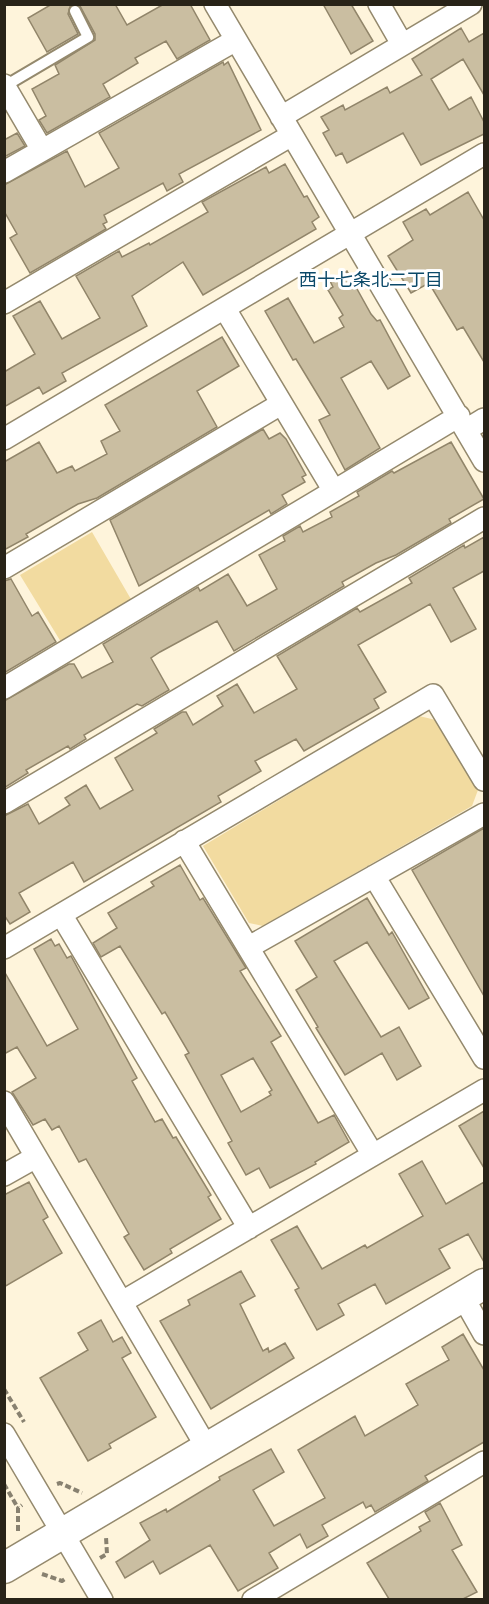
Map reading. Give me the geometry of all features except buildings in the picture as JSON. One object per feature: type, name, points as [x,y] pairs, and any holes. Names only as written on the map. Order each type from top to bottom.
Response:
[{"type":"street","points":[[215,4],[484,461]]},
{"type":"street","points":[[380,4],[402,44]]},
{"type":"street","points":[[4,303],[286,126],[402,44],[471,4]]},
{"type":"street","points":[[4,172],[236,40]]},
{"type":"street","points":[[5,85],[42,150]]},
{"type":"street","points":[[4,439],[483,160]]},
{"type":"street","points":[[225,309],[334,491]]},
{"type":"street","points":[[4,568],[281,404]]},
{"type":"street","points":[[4,688],[334,491],[462,423],[484,419]]},
{"type":"street","points":[[4,803],[484,518]]},
{"type":"street","points":[[4,948],[62,916],[184,841],[433,695],[484,780]]},
{"type":"street","points":[[249,947],[484,814]]},
{"type":"street","points":[[184,841],[373,1155]]},
{"type":"street","points":[[374,876],[484,1058]]},
{"type":"street","points":[[62,916],[249,1228]]},
{"type":"street","points":[[122,1302],[484,1090]]},
{"type":"street","points":[[4,1102],[207,1448]]},
{"type":"street","points":[[4,1175],[36,1157]]},
{"type":"street","points":[[4,1568],[474,1291],[484,1334]]},
{"type":"street","points":[[4,1434],[102,1599]]},
{"type":"street","points":[[253,1599],[484,1462]]},
{"type":"lane","points":[[5,85],[88,37],[75,11]]},
{"type":"path","points":[[4,1484],[18,1508]]},
{"type":"shaded area","points":[[92,532],[132,601],[61,642],[20,575]]},
{"type":"shaded area","points":[[419,716],[440,721],[478,790],[472,806],[263,926],[249,923],[203,846]]},
{"type":"district","name":"西十七条北二丁目","points":[[371,279]]}]
